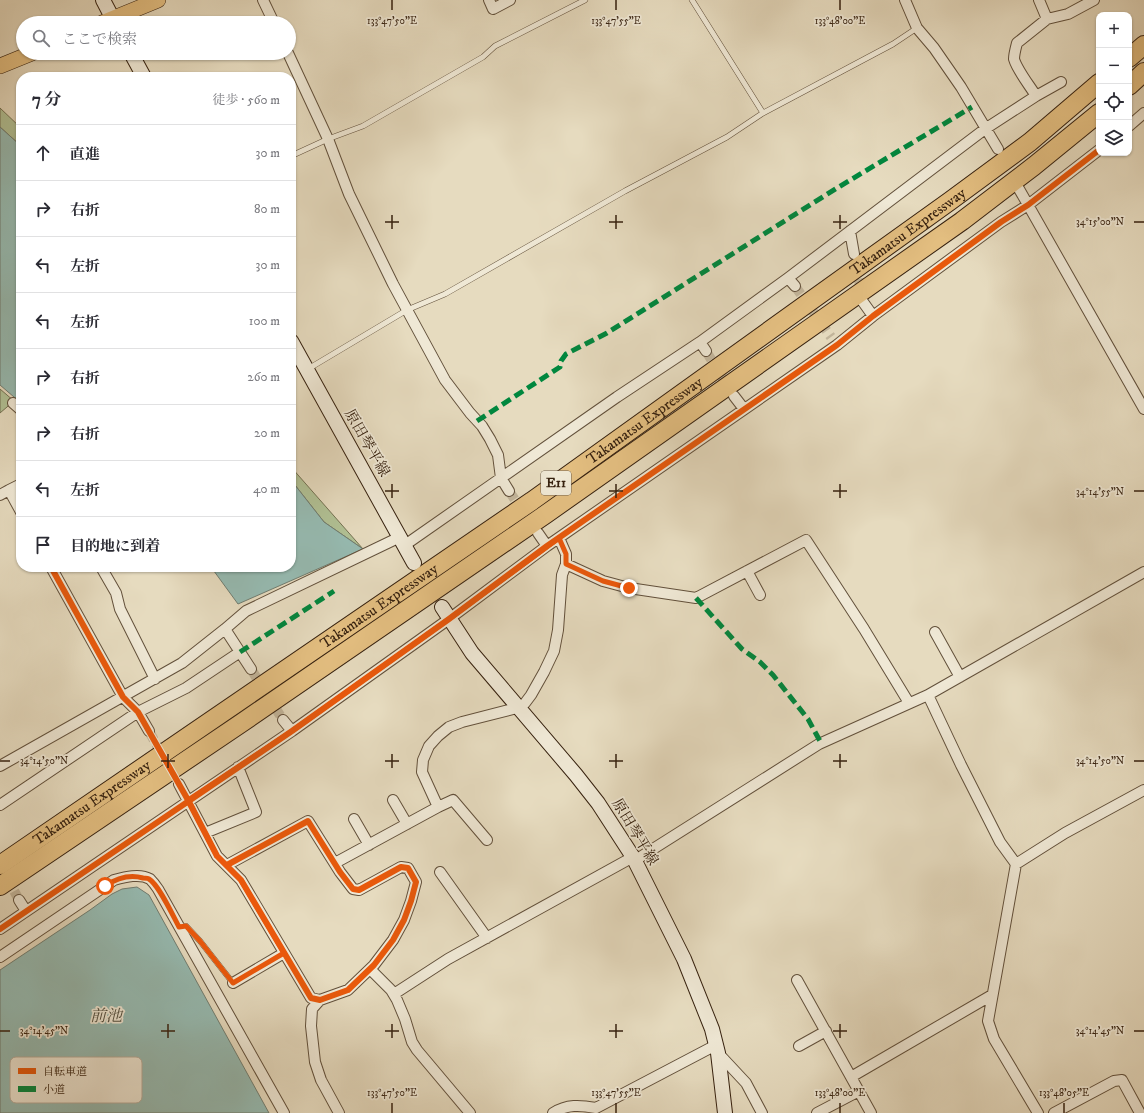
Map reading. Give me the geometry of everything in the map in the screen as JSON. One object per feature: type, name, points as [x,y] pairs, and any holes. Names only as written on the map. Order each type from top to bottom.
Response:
[{"type":"highway","points":[[1132,55],[1144,45]]},
{"type":"highway","points":[[1131,84],[1144,72]]},
{"type":"highway","name":"Takamatsu Expressway","points":[[0,865],[532,501],[950,202],[1030,142],[1098,84]]},
{"type":"highway","name":"Takamatsu Expressway","points":[[0,886],[240,724],[546,514],[962,221],[1034,166],[1096,115]]},
{"type":"main road","points":[[103,0],[108,16]]},
{"type":"main road","points":[[123,16],[158,0]]},
{"type":"main road","points":[[0,66],[16,60]]},
{"type":"main road","points":[[135,60],[141,72]]},
{"type":"main road","name":"原田琴平線","points":[[296,350],[414,563]]},
{"type":"main road","name":"原田琴平線","points":[[446,613],[472,653],[576,775],[598,804],[634,859],[684,959],[712,1029],[717,1049],[725,1113]]},
{"type":"street","points":[[263,0],[271,16]]},
{"type":"street","points":[[489,0],[493,9],[510,0]]},
{"type":"street","points":[[905,0],[917,28],[934,48],[961,87],[998,149]]},
{"type":"street","points":[[1039,0],[1047,19]]},
{"type":"street","points":[[1036,96],[1014,59],[1017,43],[1047,19],[1068,14],[1094,0]]},
{"type":"street","points":[[291,60],[328,139],[350,194],[407,310],[445,380],[470,413],[482,426],[490,439],[498,455],[501,478],[509,491]]},
{"type":"street","points":[[0,766],[182,663],[225,629],[246,610],[403,541],[501,478],[617,397],[700,342],[788,278],[985,129],[1036,96],[1061,82]]},
{"type":"street","points":[[1132,123],[1144,113]]},
{"type":"street","points":[[0,929],[188,800],[292,731],[446,613],[559,538],[744,409],[834,341],[873,316],[1001,222],[1028,205],[1096,152]]},
{"type":"street","points":[[1019,189],[1144,409]]},
{"type":"street","points":[[850,231],[854,254]]},
{"type":"street","points":[[788,278],[795,286]]},
{"type":"street","points":[[863,302],[873,316]]},
{"type":"street","points":[[700,342],[706,351]]},
{"type":"street","points":[[734,396],[744,409]]},
{"type":"street","points":[[0,495],[16,486]]},
{"type":"street","points":[[9,490],[16,503]]},
{"type":"street","points":[[538,533],[547,546]]},
{"type":"street","points":[[438,807],[422,772],[423,760],[429,746],[449,727],[462,722],[518,708],[525,703],[544,672],[554,651],[558,630],[562,575],[566,564],[566,554],[559,538]]},
{"type":"street","points":[[566,564],[603,581],[629,588],[696,598],[806,540],[864,629],[908,703]]},
{"type":"street","points":[[54,572],[122,696],[138,712],[149,731]]},
{"type":"street","points":[[104,572],[116,593],[120,609],[155,679]]},
{"type":"street","points":[[747,572],[760,595]]},
{"type":"street","points":[[394,994],[448,959],[634,859],[819,744],[928,695],[1144,572]]},
{"type":"street","points":[[225,629],[251,669]]},
{"type":"street","points":[[935,632],[960,676]]},
{"type":"street","points":[[0,806],[138,712],[186,688],[240,652]]},
{"type":"street","points":[[928,695],[1000,842],[1016,864],[988,1022],[994,1039],[1038,1113]]},
{"type":"street","points":[[283,720],[292,731]]},
{"type":"street","points":[[205,833],[256,812],[238,767]]},
{"type":"street","points":[[179,784],[217,856],[241,880],[311,998],[320,1000]]},
{"type":"street","points":[[1016,864],[1065,833],[1144,790]]},
{"type":"street","points":[[393,800],[407,824]]},
{"type":"street","points":[[335,864],[453,800],[487,840]]},
{"type":"street","points":[[354,819],[368,845]]},
{"type":"street","points":[[227,865],[308,821],[335,864],[353,889],[360,890],[401,867],[408,868],[416,882],[404,920],[393,940],[370,969],[348,990],[320,1000],[312,1009],[311,1026],[315,1062],[321,1080],[339,1113]]},
{"type":"street","points":[[440,872],[486,938]]},
{"type":"street","points":[[0,957],[114,880],[126,876],[138,876],[149,879],[158,889],[284,1113]]},
{"type":"street","points":[[19,900],[26,911]]},
{"type":"street","points":[[233,983],[284,953]]},
{"type":"street","points":[[370,969],[394,994],[405,1019],[412,1042],[417,1050],[470,1113]]},
{"type":"street","points":[[797,980],[871,1113]]},
{"type":"street","points":[[851,1077],[992,995]]},
{"type":"street","points":[[799,1046],[826,1031]]},
{"type":"street","points":[[552,1113],[570,1106],[596,1108],[717,1049],[746,1083],[762,1113]]},
{"type":"street","points":[[1054,1113],[1114,1081],[1122,1080],[1140,1113]]},
{"type":"street","points":[[817,1113],[859,1091]]},
{"type":"lane","points":[[296,154],[328,139],[363,126],[484,57],[495,46],[585,0]]},
{"type":"lane","points":[[692,0],[763,113]]},
{"type":"lane","points":[[307,370],[407,310],[445,294],[606,202],[726,137],[763,113],[854,66],[893,44],[917,28]]},
{"type":"lane","points":[[179,927],[186,926],[191,931],[233,983]]},
{"type":"green space","points":[[0,108],[16,123],[16,141],[0,127]]},
{"type":"green space","points":[[0,389],[14,401],[0,413]]},
{"type":"green space","points":[[296,473],[363,549],[324,522],[296,486]]},
{"type":"water","points":[[0,127],[16,141],[16,399],[0,385]]},
{"type":"water","points":[[296,486],[324,522],[363,549],[238,604],[215,572],[296,572]]},
{"type":"water","name":"前池","points":[[137,887],[149,895],[269,1113],[0,1113],[0,970],[112,894],[122,889]]},
{"type":"tunnel","points":[[856,264],[862,296]]},
{"type":"tunnel","points":[[795,286],[831,337]]},
{"type":"tunnel","points":[[706,351],[730,390]]},
{"type":"tunnel","points":[[509,491],[524,513]]},
{"type":"tunnel","points":[[251,669],[283,720]]},
{"type":"tunnel","points":[[149,731],[173,775]]},
{"type":"tunnel","points":[[7,878],[19,900]]},
{"type":"marked path","points":[[477,421],[560,367],[561,361],[566,354],[607,333],[837,188],[972,107]]},
{"type":"marked path","points":[[240,652],[334,591]]},
{"type":"marked path","points":[[696,598],[742,649],[760,662],[773,675],[808,719],[821,743]]},
{"type":"cycle path","points":[[0,929],[292,731],[449,619],[547,546],[837,345],[873,316],[1001,222],[1028,205],[1096,152]]},
{"type":"cycle path","points":[[54,572],[123,697],[138,712],[188,800],[217,856],[241,880],[311,998],[320,1000],[348,990],[374,965],[393,940],[404,920],[416,882],[408,868],[401,867],[359,890],[353,889],[340,872],[308,821],[227,865]]},
{"type":"route","points":[[105,886],[114,880],[126,876],[138,876],[149,879],[158,889],[179,927],[186,926],[200,941],[233,983],[284,953],[241,880],[217,856],[188,800],[292,731],[449,619],[559,538],[566,554],[566,564],[603,581],[629,588]]}]
